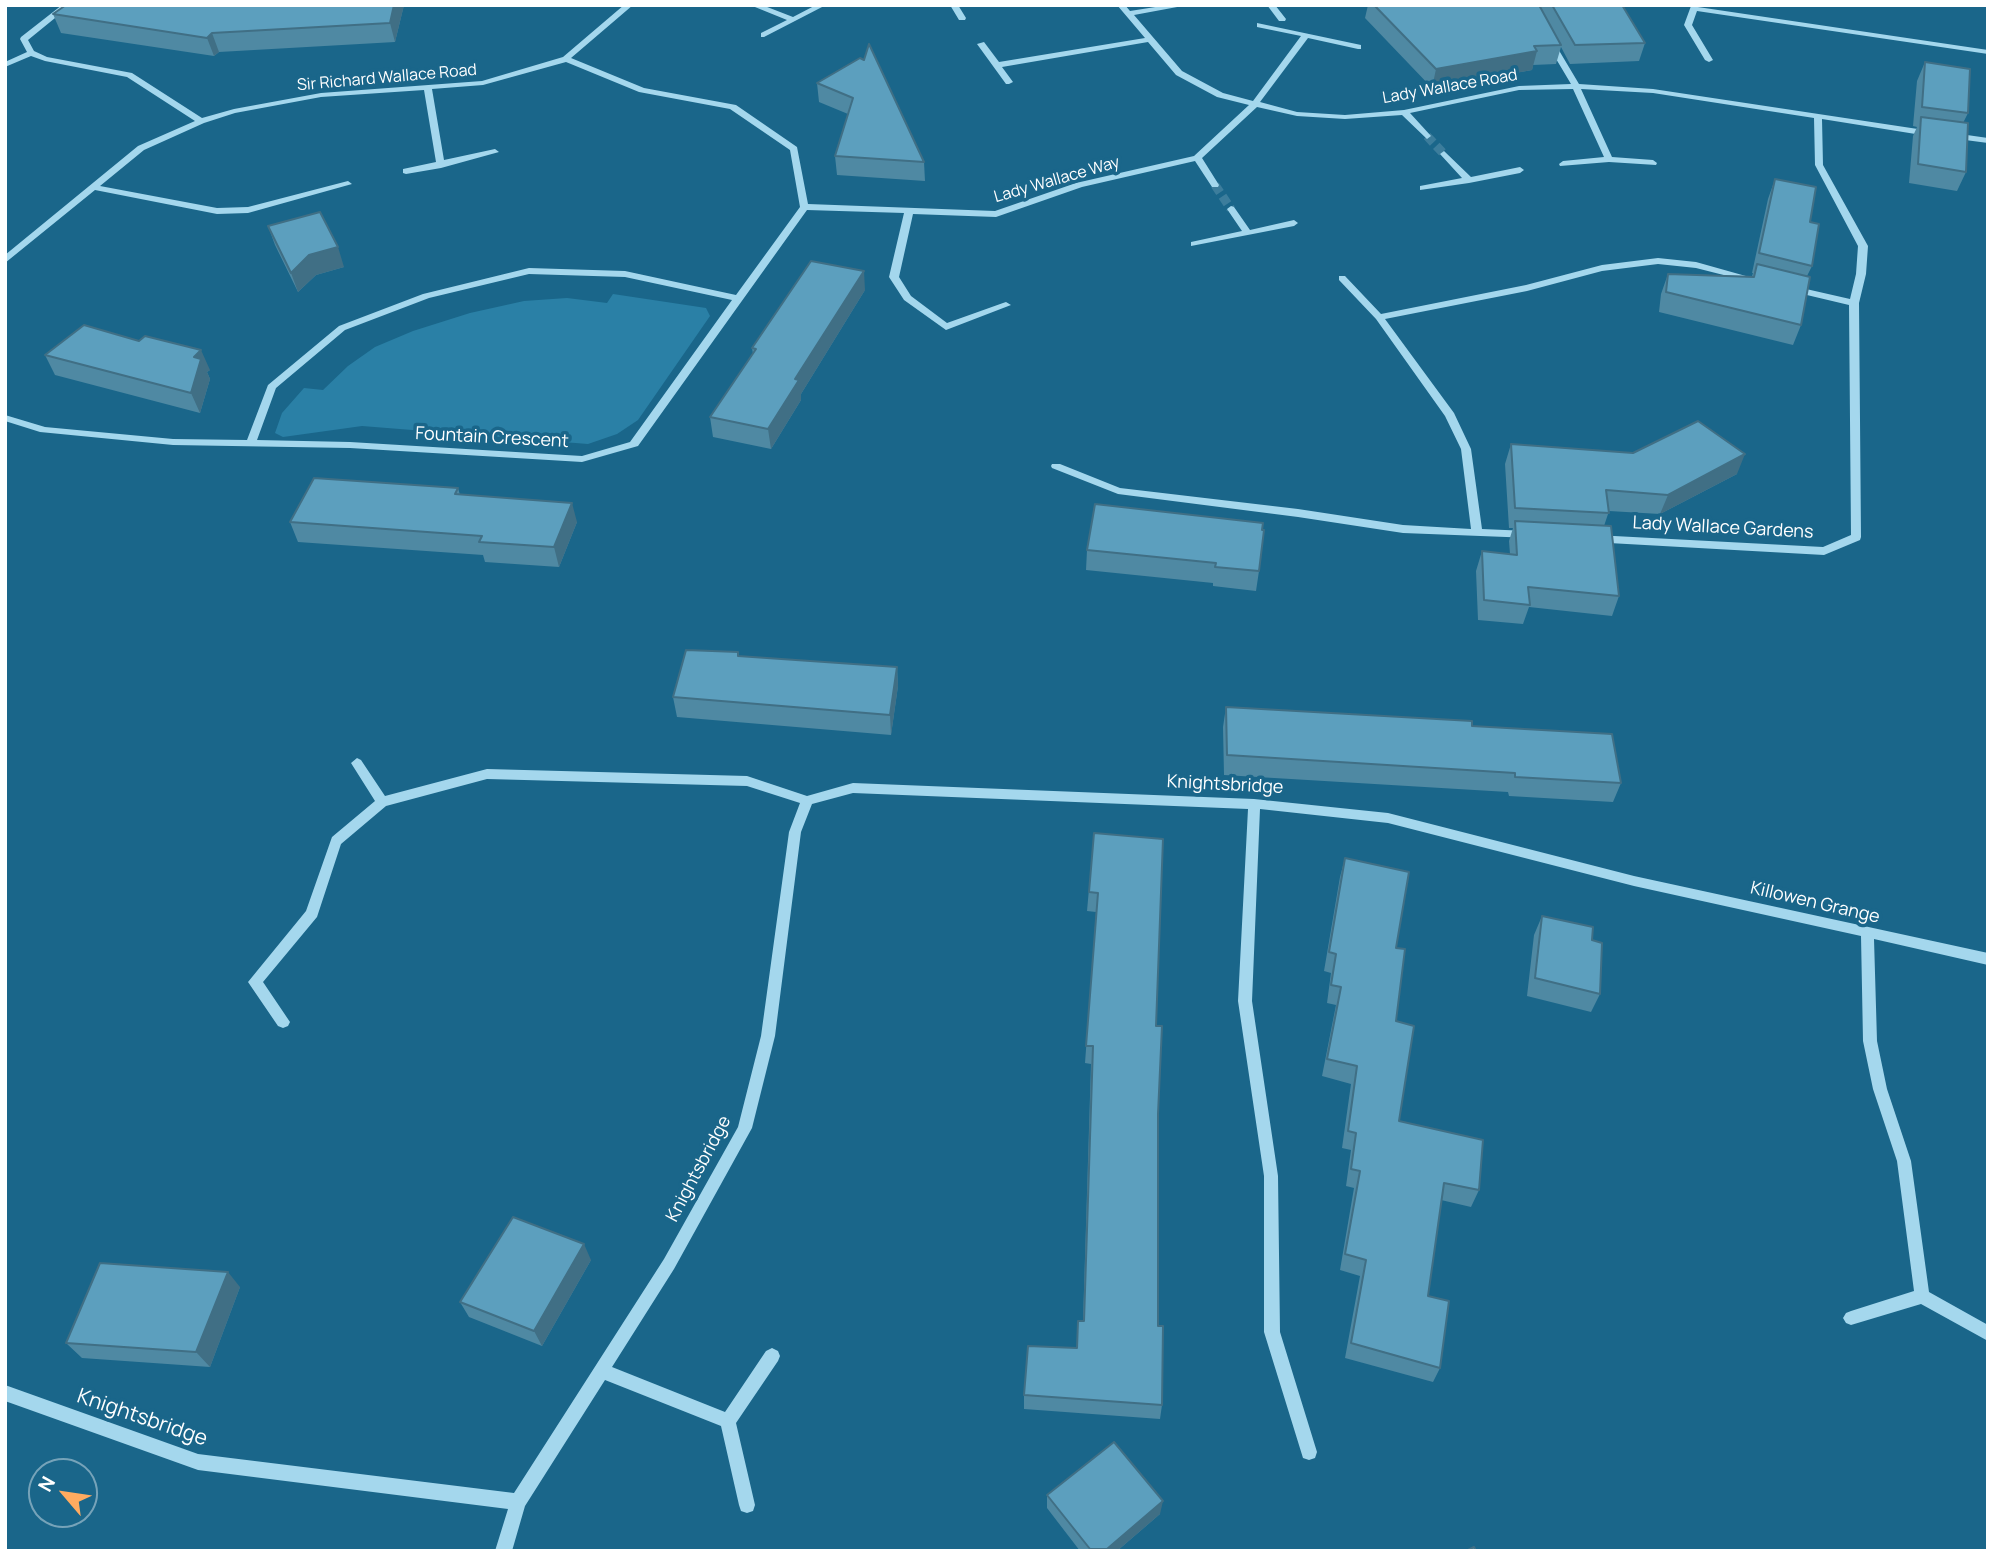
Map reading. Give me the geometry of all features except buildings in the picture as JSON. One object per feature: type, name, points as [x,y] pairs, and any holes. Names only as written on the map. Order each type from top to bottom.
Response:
[{"type":"street","points":[[67,5],[24,39],[31,53],[45,60],[129,75],[201,121]]},
{"type":"street","name":"Sir Richard Wallace Road","points":[[5,260],[141,148],[201,121],[234,111],[321,95],[483,83],[566,60],[629,5]]},
{"type":"street","points":[[754,5],[793,20]]},
{"type":"street","points":[[954,5],[962,18]]},
{"type":"street","name":"Lady Wallace Road","points":[[1121,5],[1180,73],[1220,95],[1297,114],[1345,117],[1404,112],[1519,88],[1576,86],[1653,91],[1934,134]]},
{"type":"street","points":[[1128,14],[1184,5]]},
{"type":"street","points":[[1270,5],[1282,19]]},
{"type":"street","points":[[764,36],[820,6]]},
{"type":"street","points":[[1709,60],[1688,25],[1693,6],[1988,52]]},
{"type":"street","points":[[1260,25],[1357,47]]},
{"type":"street","points":[[1542,28],[1576,86],[1609,159]]},
{"type":"street","points":[[1215,185],[1197,159],[1254,105],[1305,36]]},
{"type":"street","points":[[996,65],[1150,39]]},
{"type":"street","points":[[981,44],[1009,82]]},
{"type":"street","points":[[5,65],[31,53]]},
{"type":"street","points":[[566,60],[642,90],[733,107],[794,149],[804,207]]},
{"type":"street","points":[[428,88],[441,165]]},
{"type":"street","points":[[1404,112],[1427,136]]},
{"type":"street","name":"Lady Wallace Gardens","points":[[1576,538],[1824,551],[1856,537],[1854,303],[1861,274],[1863,246],[1819,165],[1818,117]]},
{"type":"street","points":[[1947,136],[1988,141]]},
{"type":"street","points":[[406,171],[495,152]]},
{"type":"street","points":[[1444,154],[1469,180]]},
{"type":"street","name":"Lady Wallace Way","points":[[804,207],[996,214],[1079,185],[1197,159]]},
{"type":"street","points":[[1563,164],[1609,159],[1653,163]]},
{"type":"street","points":[[1423,188],[1520,170]]},
{"type":"street","points":[[93,187],[217,211],[248,210],[348,184]]},
{"type":"street","name":"Fountain Crescent","points":[[5,418],[44,430],[173,442],[350,445],[582,459],[634,444],[804,207]]},
{"type":"street","points":[[1231,209],[1247,232]]},
{"type":"street","points":[[909,211],[894,277],[907,298],[946,327],[1006,304]]},
{"type":"street","points":[[1194,243],[1294,223]]},
{"type":"street","points":[[1379,317],[1527,288],[1602,268],[1658,261],[1696,265],[1771,284]]},
{"type":"street","points":[[251,443],[272,387],[342,328],[426,296],[529,271],[625,274],[739,299]]},
{"type":"street","points":[[1342,278],[1379,317],[1450,415],[1466,449],[1477,533]]},
{"type":"street","points":[[1783,287],[1854,303]]},
{"type":"street","points":[[1056,466],[1118,491],[1403,529],[1535,536]]},
{"type":"street","points":[[356,763],[382,802]]},
{"type":"street","points":[[283,1022],[255,982],[312,913],[336,841],[382,802],[487,774],[747,781],[807,801]]},
{"type":"street","name":"Knightsbridge","points":[[503,1551],[518,1502],[669,1264],[745,1128],[768,1036],[796,832],[807,801],[853,788],[1254,804],[1388,818],[1634,881]]},
{"type":"street","points":[[1254,804],[1245,1001],[1271,1176],[1272,1332],[1309,1452]]},
{"type":"street","name":"Killowen Grange","points":[[1634,881],[1988,960]]},
{"type":"street","points":[[1867,932],[1870,1041],[1880,1089],[1904,1161],[1922,1296]]},
{"type":"street","points":[[1850,1318],[1922,1296],[1988,1334]]},
{"type":"street","points":[[747,1505],[729,1421],[772,1356]]},
{"type":"street","points":[[602,1371],[729,1421]]},
{"type":"street","name":"Knightsbridge","points":[[5,1393],[198,1462],[518,1502]]},
{"type":"shaded area","points":[[613,294],[706,308],[710,316],[638,420],[617,434],[588,444],[362,426],[283,437],[275,433],[282,413],[304,388],[323,390],[348,366],[375,347],[413,331],[470,313],[524,301],[567,298],[607,303]]},
{"type":"tunnel","points":[[1427,136],[1444,154]]},
{"type":"tunnel","points":[[1215,185],[1231,209]]}]
